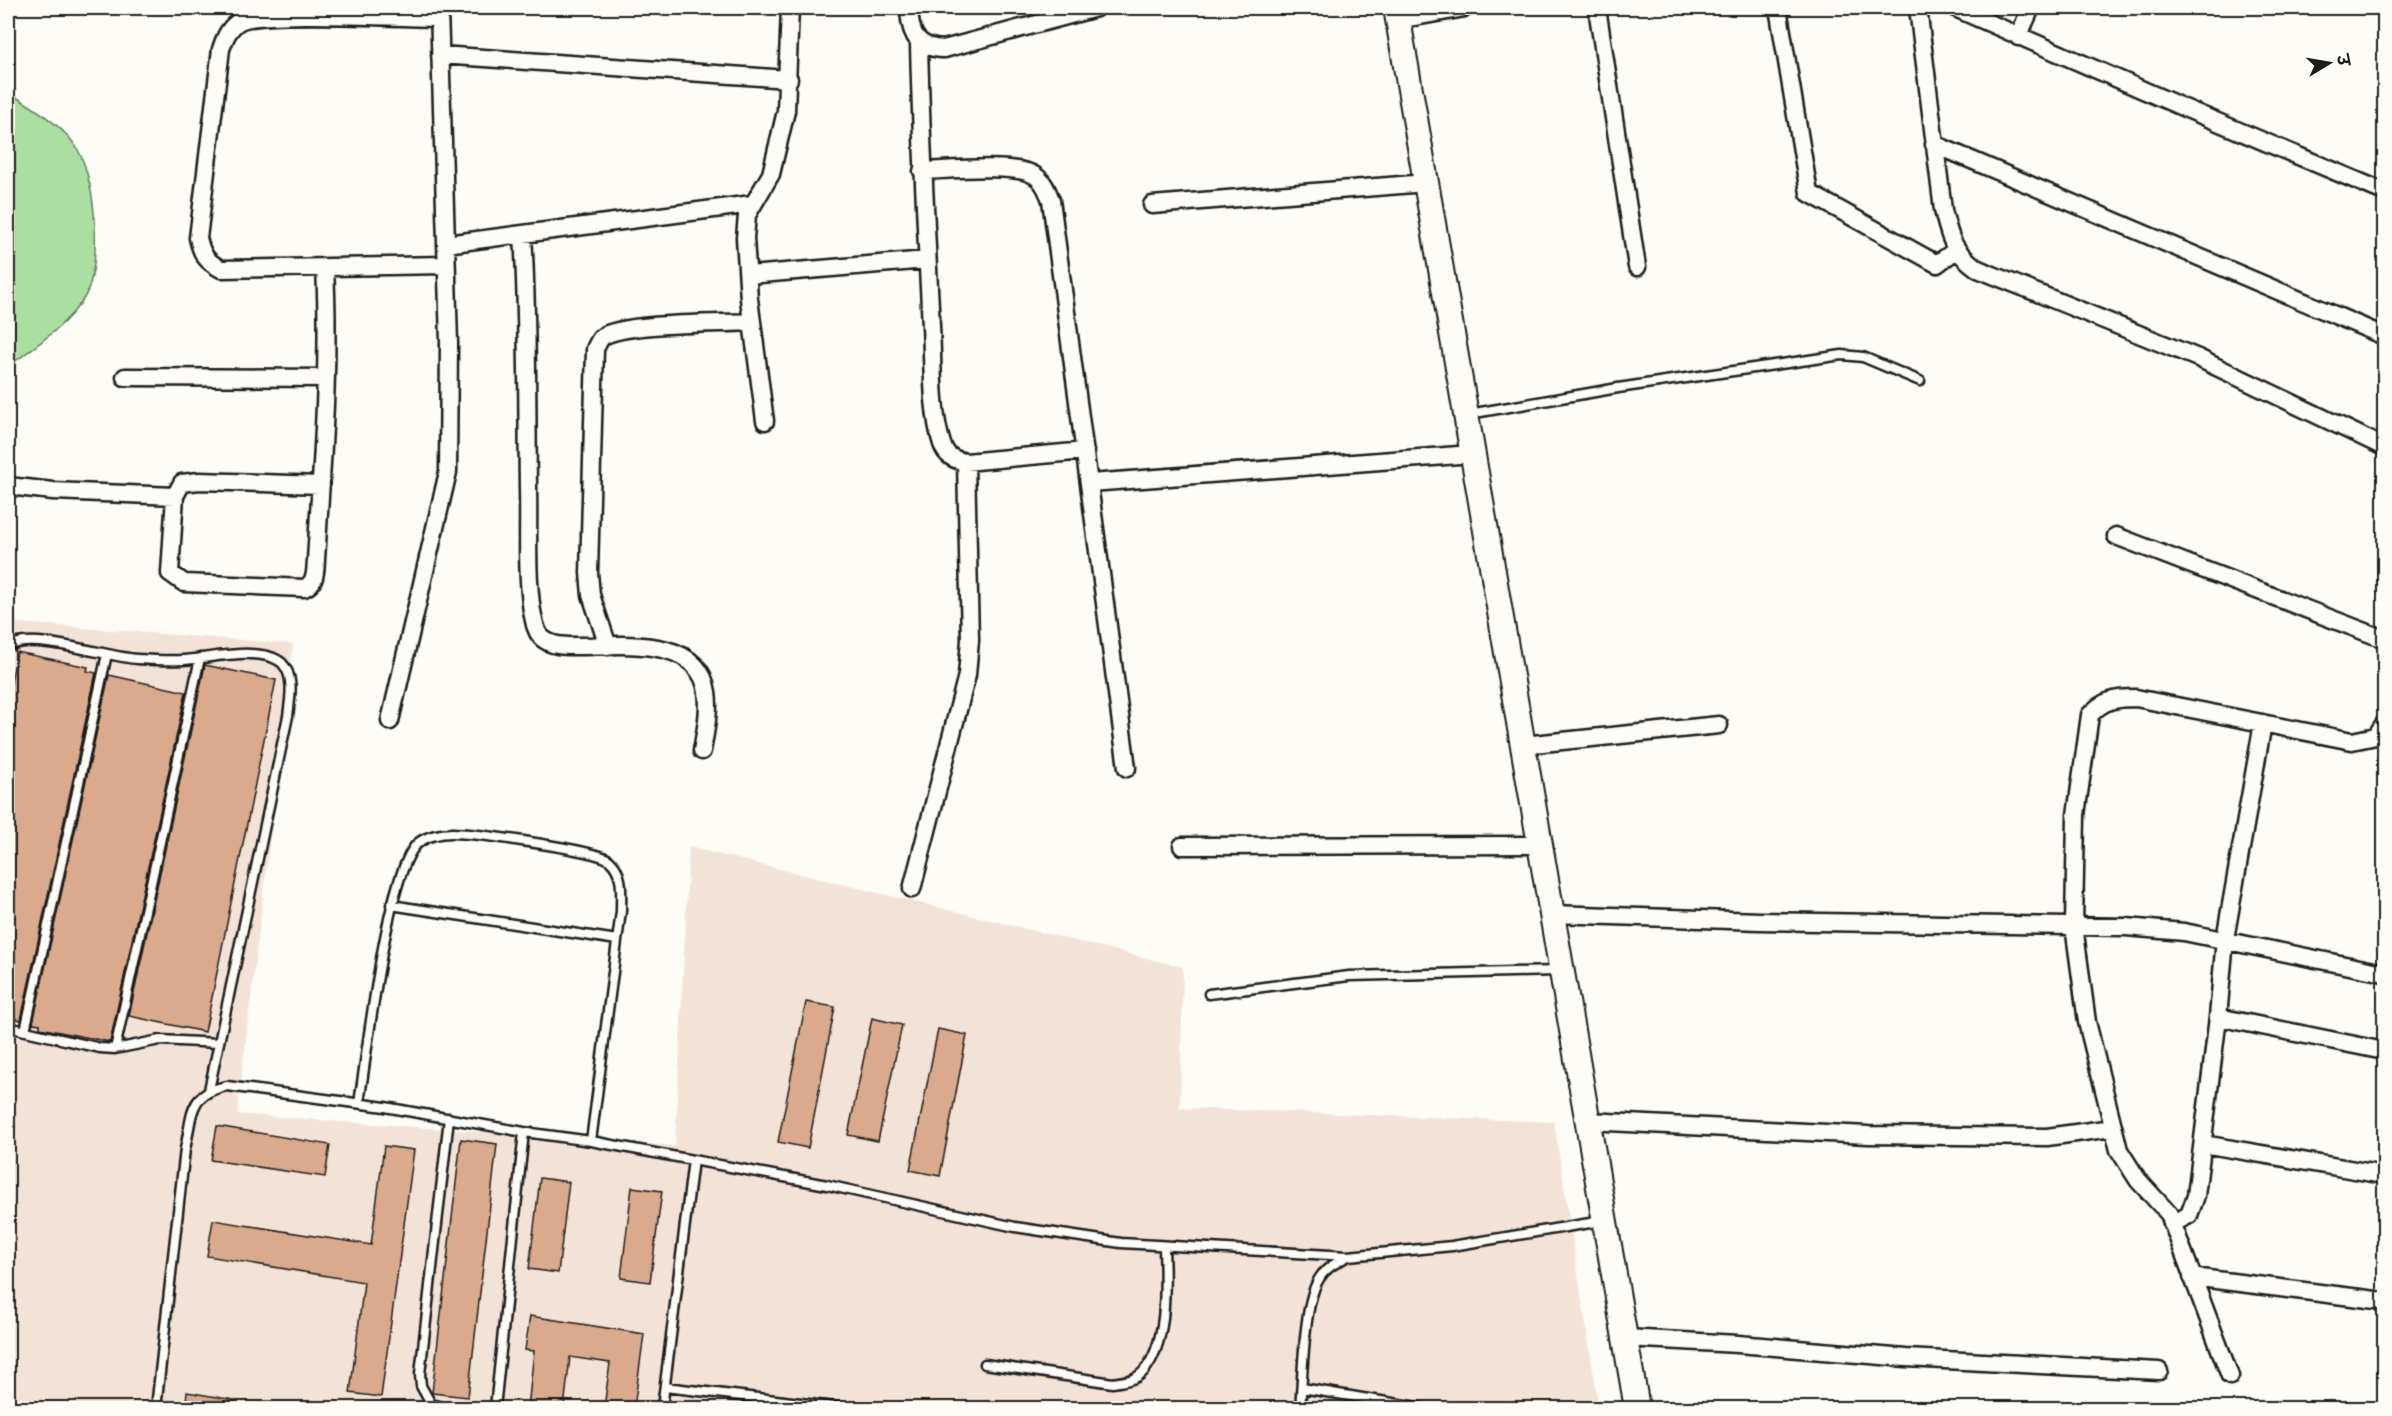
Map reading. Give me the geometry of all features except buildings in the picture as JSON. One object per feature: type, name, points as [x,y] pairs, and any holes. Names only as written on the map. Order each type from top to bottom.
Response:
[{"type":"main road","points":[[1397,14],[1637,1408]]},
{"type":"street","points":[[765,421],[752,322],[748,275],[747,215],[771,174],[786,111],[790,8]]},
{"type":"street","points":[[909,8],[912,31],[919,43],[927,260],[940,435],[947,454],[954,460],[966,462],[1085,451]]},
{"type":"street","points":[[1033,8],[1034,25]]},
{"type":"street","points":[[919,43],[930,49],[944,49],[1096,8]]},
{"type":"street","points":[[1397,14],[1465,8]]},
{"type":"street","points":[[1597,8],[1637,267]]},
{"type":"street","points":[[1778,8],[1809,193],[1937,264],[1956,250]]},
{"type":"street","points":[[1918,8],[1943,210],[1949,237],[1956,250],[1978,270],[2198,358],[2385,447]]},
{"type":"street","points":[[1955,8],[2018,37],[2385,192]]},
{"type":"street","points":[[2018,37],[2031,8]]},
{"type":"street","points":[[390,721],[448,472],[450,354],[440,13],[255,17],[238,22],[227,32],[221,49],[206,153],[198,238],[201,252],[207,262],[221,269],[446,265]]},
{"type":"street","points":[[440,56],[789,79]]},
{"type":"street","points":[[1934,144],[2385,336]]},
{"type":"street","points":[[922,171],[1017,170],[1033,174],[1045,185],[1056,228],[1127,768]]},
{"type":"street","points":[[1152,205],[1426,183]]},
{"type":"street","points":[[446,244],[752,204]]},
{"type":"street","points":[[523,234],[529,577],[536,627],[541,636],[549,642],[564,646],[658,648],[680,654],[695,665],[704,677],[708,694],[702,751]]},
{"type":"street","points":[[748,275],[927,260]]},
{"type":"street","points":[[321,485],[188,482],[177,489],[175,496],[170,573],[175,579],[184,583],[304,588],[311,585],[315,578],[321,485],[328,333],[325,268]]},
{"type":"street","points":[[608,646],[591,595],[589,573],[595,349],[601,338],[611,333],[631,329],[752,322]]},
{"type":"street","points":[[125,377],[326,378]]},
{"type":"street","points":[[1090,483],[1472,454]]},
{"type":"street","points":[[912,889],[967,675],[970,640],[966,462]]},
{"type":"street","points":[[8,486],[53,491],[175,496]]},
{"type":"street","points":[[2116,536],[2385,639]]},
{"type":"street","points":[[2230,1376],[2165,1207],[2146,1190],[2126,1164],[2112,1128],[2087,1022],[2074,926],[2076,816],[2085,736],[2090,715],[2099,705],[2109,700],[2136,698],[2352,741],[2376,736],[2385,724]]},
{"type":"street","points":[[2172,1224],[2189,1215],[2193,1208],[2203,1144],[2225,939],[2264,723]]},
{"type":"street","points":[[1522,746],[1719,725]]},
{"type":"street","points":[[1182,846],[1540,845]]},
{"type":"street","points":[[1552,914],[1760,921],[2074,926],[2172,931],[2225,939],[2385,973]]},
{"type":"street","points":[[2218,1017],[2385,1051]]},
{"type":"street","points":[[1587,1121],[1868,1135],[2047,1137],[2112,1128]]},
{"type":"street","points":[[2203,1144],[2385,1175]]},
{"type":"street","points":[[2192,1277],[2385,1301]]},
{"type":"street","points":[[1625,1338],[1738,1344],[1906,1358],[2159,1371]]},
{"type":"lane","points":[[1465,415],[1618,388],[1842,355],[1863,357],[1920,381]]},
{"type":"lane","points":[[8,647],[28,641],[154,660],[237,654],[272,658],[281,663],[288,672],[291,691],[280,758],[209,1090]]},
{"type":"lane","points":[[25,1031],[107,654]]},
{"type":"lane","points":[[115,1049],[200,658]]},
{"type":"lane","points":[[359,1103],[391,905],[403,866],[418,844],[434,835],[453,833],[567,848],[607,858],[617,869],[621,882],[617,940],[591,1141]]},
{"type":"lane","points":[[391,905],[617,940]]},
{"type":"lane","points":[[1209,994],[1349,976],[1562,971]]},
{"type":"lane","points":[[8,1027],[100,1048],[115,1049],[160,1040],[219,1043]]},
{"type":"lane","points":[[156,1408],[185,1149],[194,1108],[198,1098],[209,1090],[227,1086],[251,1087],[359,1103],[524,1132],[591,1141],[827,1185],[1015,1227],[1121,1243],[1348,1256],[1452,1246],[1605,1221]]},
{"type":"lane","points":[[447,1408],[431,1404],[421,1386],[420,1374],[449,1118]]},
{"type":"lane","points":[[495,1408],[524,1132]]},
{"type":"lane","points":[[662,1408],[693,1160]]},
{"type":"lane","points":[[985,1364],[1113,1383],[1129,1381],[1142,1372],[1156,1347],[1165,1303],[1164,1246]]},
{"type":"lane","points":[[1300,1408],[1305,1342],[1314,1288],[1327,1269],[1348,1256]]},
{"type":"lane","points":[[665,1387],[843,1408]]},
{"type":"lane","points":[[1302,1388],[1423,1408]]},
{"type":"shaded area","points":[[8,622],[293,644],[237,1114],[675,1146],[689,847],[1183,967],[1180,1108],[1554,1122],[1599,1408],[8,1408]]},
{"type":"green space","points":[[8,93],[27,103],[56,125],[78,150],[84,164],[93,203],[95,246],[94,266],[84,298],[62,324],[17,360],[8,363]]}]
